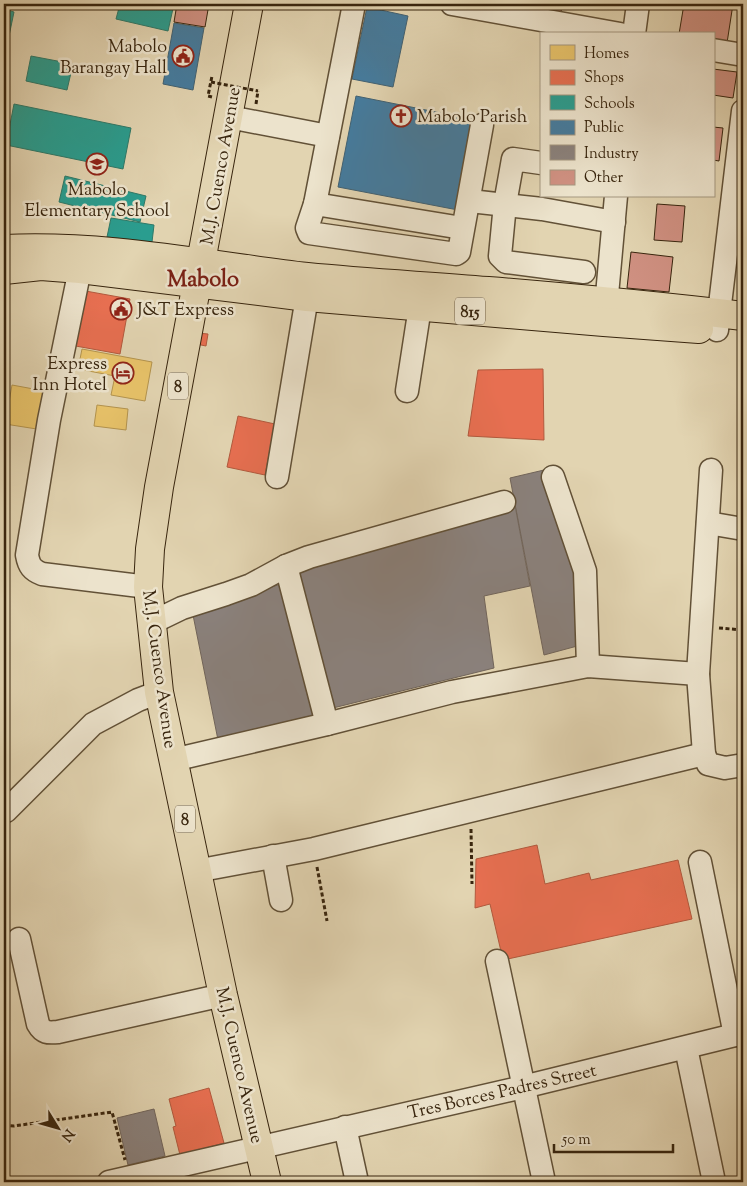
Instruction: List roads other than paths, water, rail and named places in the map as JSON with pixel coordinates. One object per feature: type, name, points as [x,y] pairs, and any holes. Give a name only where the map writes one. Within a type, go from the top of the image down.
[{"type":"main road","name":"M.J. Cuenco Avenue","points":[[250,4],[159,487],[150,549],[148,587],[160,692],[173,760],[223,994],[267,1182]]},
{"type":"main road","name":"815","points":[[4,249],[39,247],[133,254],[200,274],[306,297],[420,307],[605,311],[726,319],[743,332]]},
{"type":"main road","name":"815","points":[[4,270],[41,266],[309,277],[605,311]]},
{"type":"street","points":[[354,4],[315,204],[307,228],[309,233],[456,254],[459,252],[462,228],[470,201],[482,125]]},
{"type":"street","points":[[452,4],[506,8],[611,32]]},
{"type":"street","points":[[634,32],[638,4]]},
{"type":"street","points":[[714,50],[743,54]]},
{"type":"street","points":[[726,319],[743,111]]},
{"type":"street","points":[[229,117],[328,136]]},
{"type":"street","points":[[478,152],[540,163]]},
{"type":"street","points":[[514,158],[505,204],[500,256],[506,262],[584,272]]},
{"type":"street","points":[[605,311],[616,198]]},
{"type":"street","points":[[470,201],[505,204],[543,203],[614,222]]},
{"type":"street","points":[[315,204],[462,228]]},
{"type":"street","points":[[80,269],[49,420],[27,555],[28,564],[33,570],[42,574],[148,587]]},
{"type":"street","points":[[277,477],[306,297]]},
{"type":"street","points":[[407,391],[420,307]]},
{"type":"street","points":[[711,470],[698,674],[704,754],[708,764],[725,768],[743,765]]},
{"type":"street","points":[[553,477],[585,571],[588,666]]},
{"type":"street","points":[[151,623],[182,608],[250,584],[309,557],[504,502]]},
{"type":"street","points":[[708,523],[743,529]]},
{"type":"street","points":[[286,566],[327,724]]},
{"type":"street","points":[[173,760],[452,692],[588,666],[698,674]]},
{"type":"street","points":[[6,811],[93,724],[138,700],[160,692]]},
{"type":"street","points":[[196,871],[314,849],[704,754]]},
{"type":"street","points":[[273,856],[281,900]]},
{"type":"street","points":[[700,862],[733,969],[739,1034]]},
{"type":"street","points":[[20,939],[38,1024],[47,1033],[223,994]]},
{"type":"street","points":[[497,961],[544,1182]]},
{"type":"street","name":"Tres Borces Padres Street","points":[[119,1180],[523,1087],[739,1034]]},
{"type":"street","points":[[686,1048],[714,1182]]},
{"type":"street","points":[[344,1127],[357,1182]]},
{"type":"place","name":"Mabolo Barangay Hall","points":[[183,56]]},
{"type":"place","name":"Mabolo Parish","points":[[401,116]]},
{"type":"place","name":"Mabolo Elementary School","points":[[97,164]]},
{"type":"place","name":"J&T Express","points":[[121,309]]},
{"type":"place","name":"Express Inn Hotel","points":[[123,373]]},
{"type":"district","name":"Mabolo","points":[[203,278]]}]
